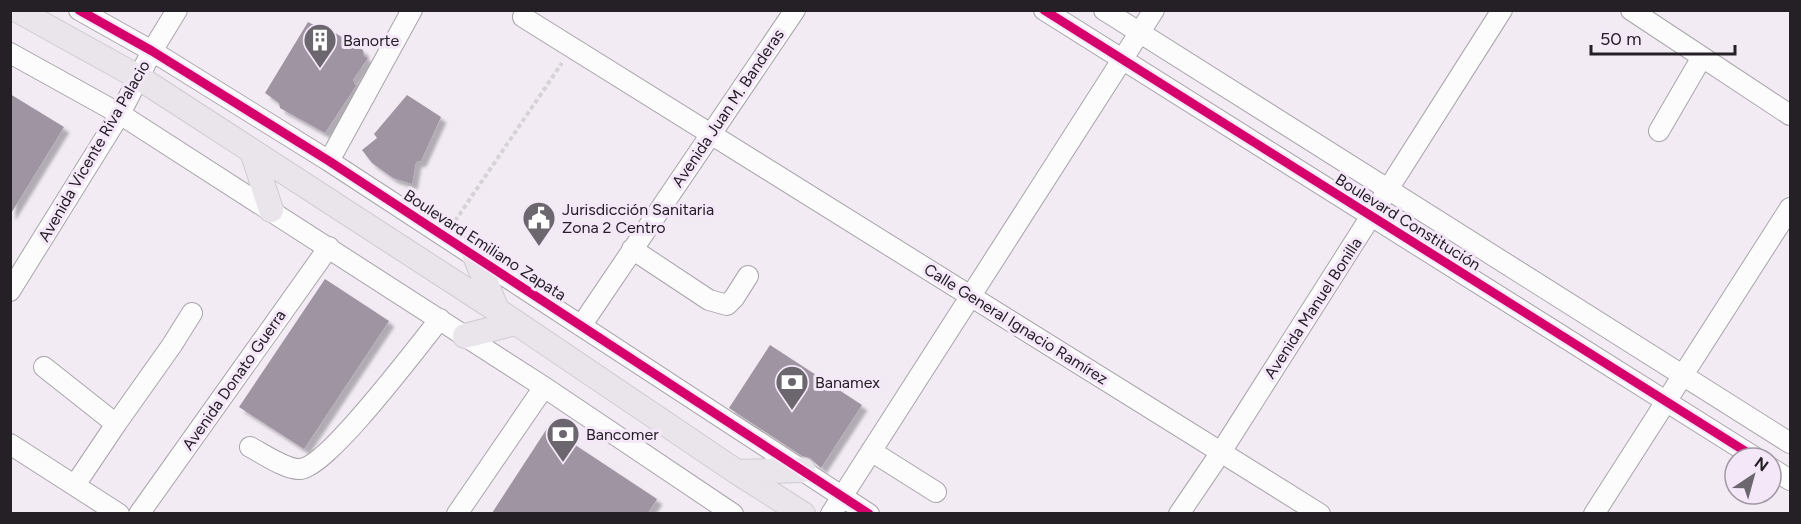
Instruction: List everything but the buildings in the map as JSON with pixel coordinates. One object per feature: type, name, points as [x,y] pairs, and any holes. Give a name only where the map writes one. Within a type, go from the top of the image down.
[{"type":"main road","points":[[16,10],[138,77],[506,316],[737,472],[803,513]]},
{"type":"main road","points":[[252,151],[271,210]]},
{"type":"main road","points":[[475,256],[506,316]]},
{"type":"main road","points":[[465,336],[506,316]]},
{"type":"main road","points":[[737,472],[803,470]]},
{"type":"street","name":"Boulevard Emiliano Zapata","points":[[80,10],[152,51],[329,161],[869,513]]},
{"type":"street","name":"Avenida Vicente Riva Palacio","points":[[10,291],[120,114],[152,51],[177,10]]},
{"type":"street","points":[[329,161],[412,10]]},
{"type":"street","name":"Avenida Juan M. Banderas","points":[[581,326],[795,10]]},
{"type":"street","name":"Boulevard Constitución","points":[[1044,10],[1737,446]]},
{"type":"street","name":"Boulevard Constitución","points":[[1104,10],[1791,443]]},
{"type":"street","points":[[831,513],[1154,10]]},
{"type":"street","name":"Avenida Manuel Bonilla","points":[[1179,513],[1221,452],[1502,10]]},
{"type":"street","points":[[1631,10],[1791,115]]},
{"type":"street","name":"Calle General Ignacio Ramírez","points":[[523,17],[1320,513]]},
{"type":"street","points":[[10,53],[120,114],[271,210],[733,513]]},
{"type":"street","points":[[1659,131],[1702,57]]},
{"type":"street","points":[[1593,513],[1791,208]]},
{"type":"street","name":"Avenida Donato Guerra","points":[[139,513],[329,247]]},
{"type":"street","points":[[632,249],[709,300],[720,304],[727,305],[748,276]]},
{"type":"street","points":[[75,485],[192,313]]},
{"type":"street","points":[[250,447],[289,468],[300,469],[310,466],[328,452],[379,395],[440,319]]},
{"type":"street","points":[[44,367],[116,424]]},
{"type":"street","points":[[458,513],[544,387]]},
{"type":"street","points":[[10,444],[119,513]]},
{"type":"street","points":[[871,451],[936,492]]},
{"type":"path","points":[[445,237],[572,49]]},
{"type":"cycle path","points":[[79,10],[152,51],[329,161],[869,514]]},
{"type":"cycle path","points":[[1044,10],[1737,446]]},
{"type":"place","name":"Banorte","points":[[320,69]]},
{"type":"place","name":"Jurisdicción Sanitaria Zona 2 Centro","points":[[539,247]]},
{"type":"place","name":"Banamex","points":[[792,411]]},
{"type":"place","name":"Bancomer","points":[[563,463]]}]
